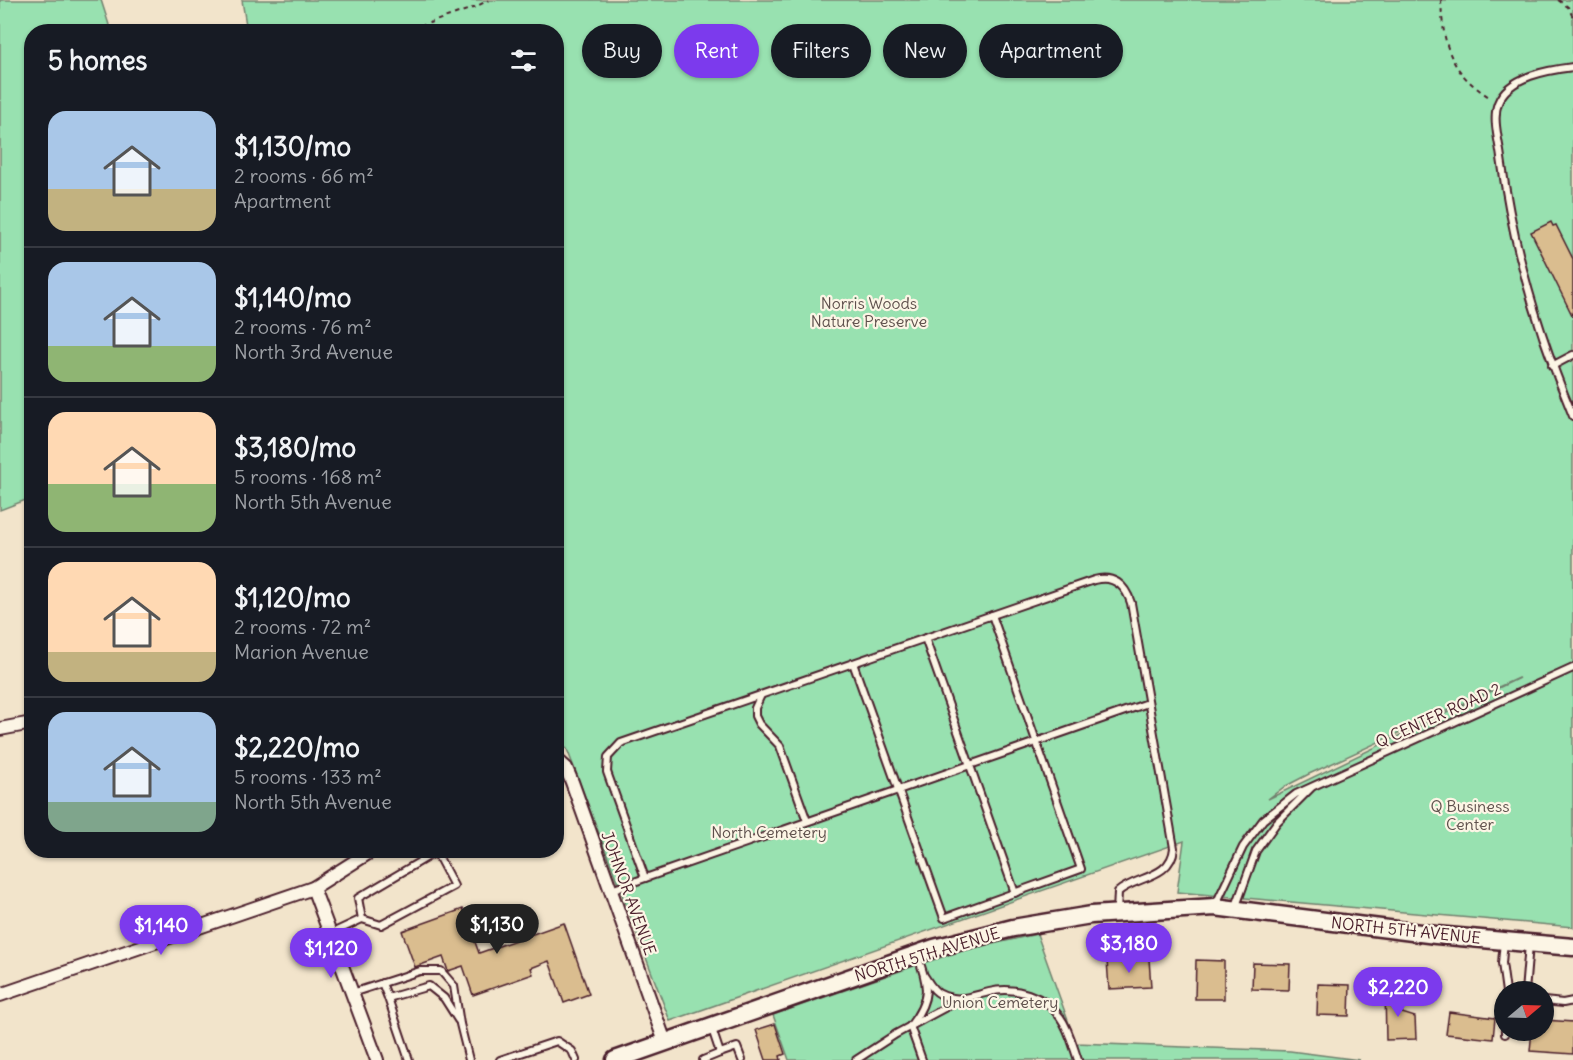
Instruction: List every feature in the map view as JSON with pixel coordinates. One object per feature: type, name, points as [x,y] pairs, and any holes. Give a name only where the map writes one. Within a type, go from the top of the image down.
[{"type":"main road","name":"NORTH 5TH AVENUE","points":[[620,1059],[917,954],[975,936],[1053,920],[1117,913],[1215,907],[1425,934],[1573,947]]},
{"type":"street","points":[[0,729],[24,724]]},
{"type":"street","name":"JOHNOR AVENUE","points":[[564,766],[572,782],[664,1042]]},
{"type":"street","points":[[0,995],[313,888],[360,858]]},
{"type":"street","points":[[313,888],[377,1060]]},
{"type":"lane","points":[[1573,67],[1538,74],[1508,89],[1498,103],[1496,118],[1506,194],[1522,273],[1552,366],[1573,417]]},
{"type":"lane","points":[[1552,366],[1573,355]]},
{"type":"lane","points":[[645,878],[607,772],[608,757],[616,747],[629,740],[761,694],[1101,578],[1115,580],[1126,589],[1131,603],[1174,849],[1170,861],[1160,872],[1120,889],[1116,896],[1117,913]]},
{"type":"lane","points":[[853,663],[944,918],[1081,869],[992,615]]},
{"type":"lane","points":[[925,638],[1015,893]]},
{"type":"lane","name":"Q CENTER ROAD 2","points":[[1215,907],[1243,848],[1263,820],[1296,794],[1573,668]]},
{"type":"lane","points":[[761,694],[755,708],[755,716],[759,724],[780,746],[807,821]]},
{"type":"lane","points":[[611,890],[1148,703]]},
{"type":"lane","points":[[1235,909],[1256,851],[1277,822],[1314,786]]},
{"type":"lane","points":[[362,919],[358,898],[424,858]]},
{"type":"lane","points":[[330,934],[362,919],[381,925],[454,886],[439,858]]},
{"type":"lane","points":[[1504,941],[1502,963],[1504,981]]},
{"type":"lane","points":[[1526,981],[1529,943]]},
{"type":"lane","points":[[910,1026],[923,1006],[927,986],[917,954]]},
{"type":"lane","points":[[352,993],[420,971],[441,971],[454,986],[469,1060]]},
{"type":"lane","points":[[925,977],[938,994],[961,999]]},
{"type":"lane","points":[[382,983],[409,1060]]},
{"type":"lane","points":[[388,998],[429,986],[444,998],[460,1024]]},
{"type":"lane","points":[[856,1060],[910,1026],[961,999],[1000,990],[1012,990],[1034,996],[1060,1016],[1078,1060]]},
{"type":"lane","points":[[1554,1002],[1573,1001]]},
{"type":"lane","points":[[711,1025],[720,1053]]},
{"type":"lane","points":[[910,1026],[922,1060]]},
{"type":"lane","points":[[500,1060],[557,1041],[572,1051],[576,1060]]},
{"type":"lane","points":[[703,1060],[738,1047],[742,1060]]},
{"type":"path","points":[[426,24],[489,0]]},
{"type":"path","points":[[1441,0],[1443,31],[1454,63],[1473,87],[1498,103]]},
{"type":"path","points":[[1558,0],[1568,7],[1573,17]]},
{"type":"path","points":[[1568,7],[1570,0]]},
{"type":"green space","points":[[0,0],[101,0],[109,24],[24,24],[24,501],[0,510]]},
{"type":"green space","name":"Norris Woods Nature Preserve","points":[[242,0],[1573,0],[1573,927],[1177,892],[1184,841],[670,1021],[567,749],[564,747],[564,24],[246,24]],"holes":[[[1519,678],[1268,799],[1284,787],[1309,774]]]},
{"type":"green space","name":"Union Cemetery","points":[[1037,934],[1076,1043],[1290,1051],[1360,1060],[789,1060],[773,1015],[962,951]]},
{"type":"building","points":[[1551,222],[1553,226],[1556,225],[1573,259],[1573,317],[1531,232]]},
{"type":"building","points":[[463,909],[479,953],[564,923],[589,994],[564,1003],[549,961],[531,968],[533,974],[473,995],[463,966],[448,971],[443,957],[415,967],[402,931]]},
{"type":"building","points":[[1149,959],[1151,987],[1109,989],[1107,960]]},
{"type":"building","points":[[1196,960],[1224,961],[1224,999],[1195,999]]},
{"type":"building","points":[[1253,963],[1290,964],[1289,990],[1252,989]]},
{"type":"building","points":[[1318,984],[1350,985],[1349,1016],[1317,1015]]},
{"type":"building","points":[[1385,990],[1402,990],[1402,1013],[1415,1017],[1416,1039],[1386,1040]]},
{"type":"building","points":[[1449,1012],[1494,1018],[1493,1039],[1446,1034]]},
{"type":"building","points":[[1554,1021],[1573,1022],[1573,1054],[1530,1051],[1531,1041],[1554,1041]]},
{"type":"building","points":[[775,1024],[785,1054],[780,1056],[781,1060],[766,1060],[756,1030]]},
{"type":"park label","name":"Q Business Center","points":[[1470,815]]},
{"type":"park label","name":"North Cemetery","points":[[769,832]]}]
